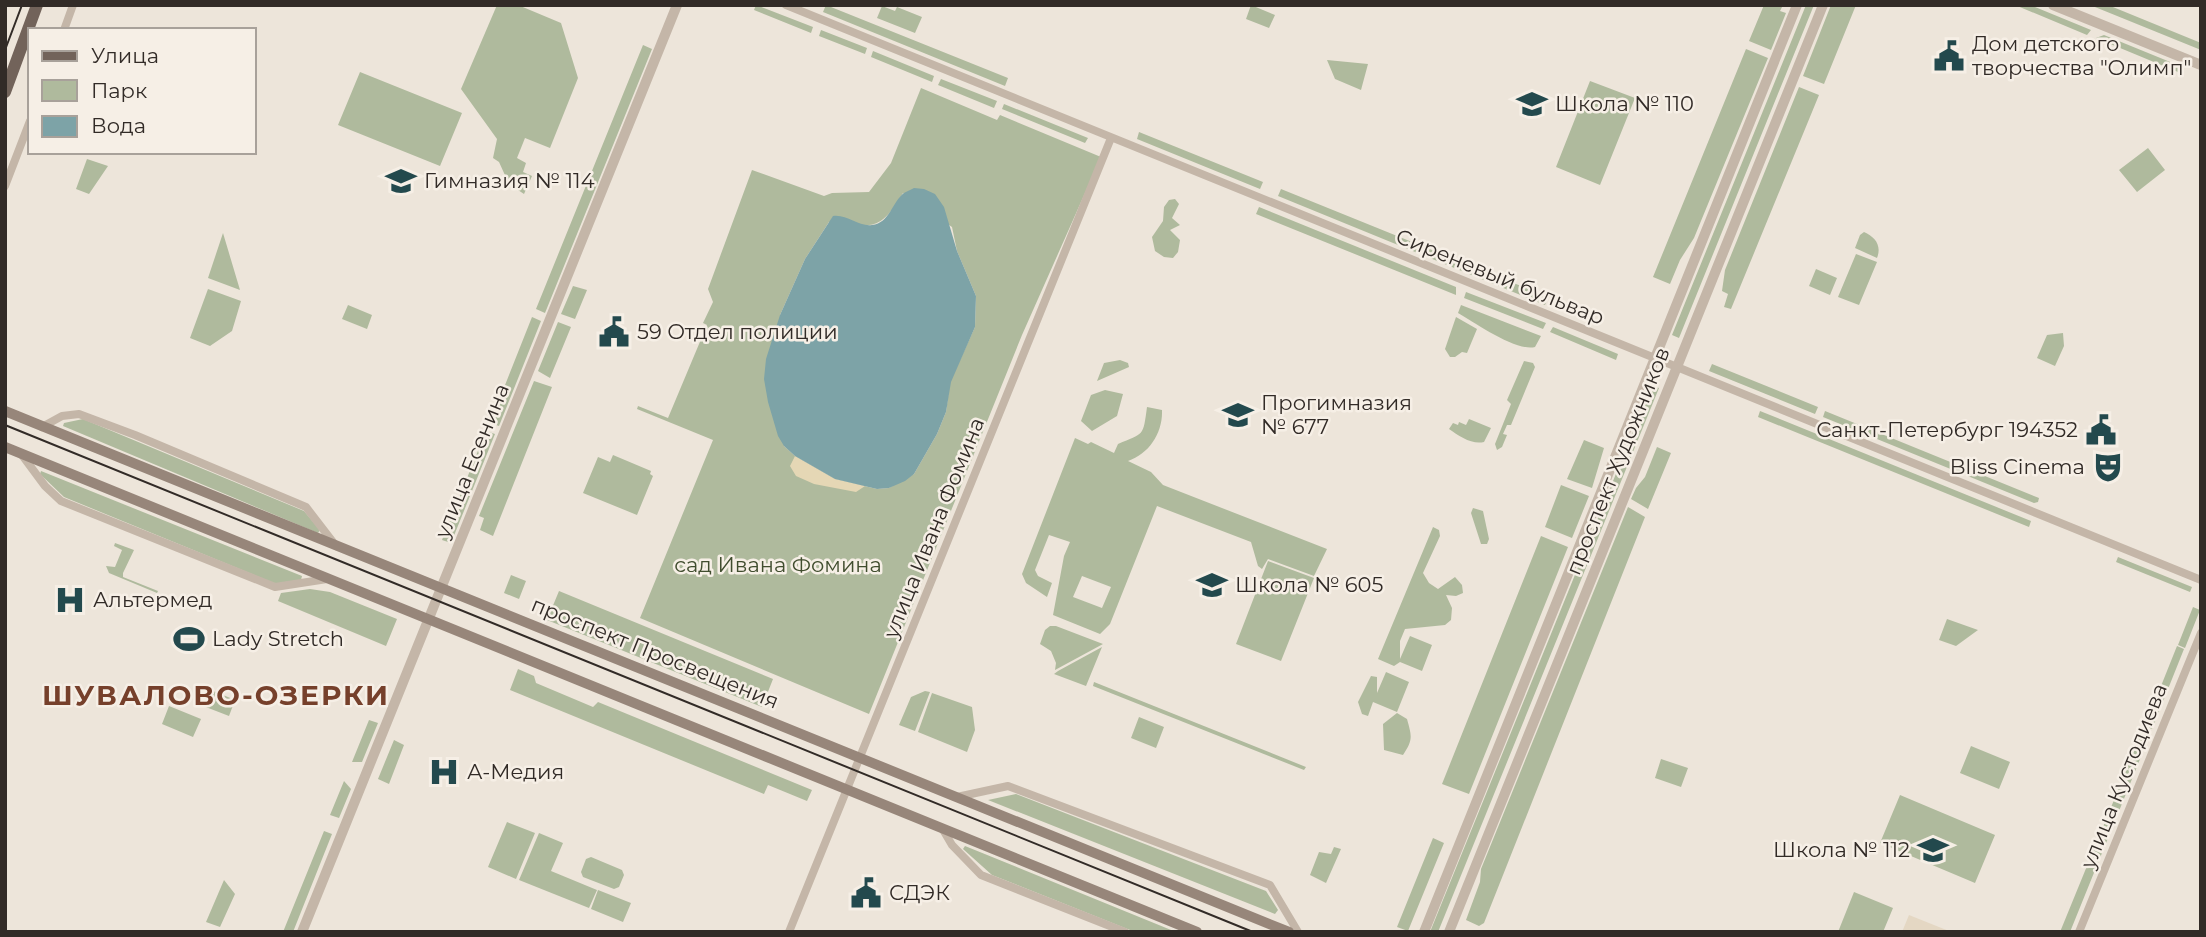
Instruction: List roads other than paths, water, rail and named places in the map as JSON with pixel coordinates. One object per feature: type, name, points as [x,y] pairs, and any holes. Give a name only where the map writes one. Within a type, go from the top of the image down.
[{"type":"main road","points":[[29,28],[37,5]]},
{"type":"main road","points":[[5,92],[28,29]]},
{"type":"main road","name":"проспект Просвещения","points":[[5,411],[1289,932]]},
{"type":"main road","points":[[5,447],[1197,932]]},
{"type":"street","points":[[65,28],[73,5]]},
{"type":"street","name":"улица Есенина","points":[[302,932],[677,5]]},
{"type":"street","name":"Сиреневый бульвар","points":[[786,5],[2201,580]]},
{"type":"street","name":"проспект Художников","points":[[1424,932],[1797,5]]},
{"type":"street","name":"проспект Художников","points":[[1449,932],[1823,5]]},
{"type":"street","points":[[2053,5],[2201,65]]},
{"type":"street","points":[[5,186],[28,126]]},
{"type":"street","name":"улица Ивана Фомина","points":[[789,932],[1111,138]]},
{"type":"street","points":[[42,427],[62,416],[79,414],[135,435],[306,507],[338,548]]},
{"type":"street","points":[[20,453],[45,486],[61,501],[275,587],[329,579]]},
{"type":"street","name":"улица Кустодиева","points":[[2080,932],[2201,633]]},
{"type":"street","points":[[957,797],[1008,786],[1270,885],[1298,932]]},
{"type":"street","points":[[942,828],[952,845],[982,875],[1125,932]]},
{"type":"water","points":[[914,188],[935,194],[944,207],[957,251],[976,296],[975,327],[951,382],[946,412],[937,434],[914,474],[889,488],[877,489],[835,479],[795,456],[784,446],[778,436],[768,402],[764,379],[766,359],[780,315],[805,259],[833,216],[867,225],[878,223],[887,216],[904,193]]},
{"type":"tram line","points":[[5,50],[22,5]]},
{"type":"tram line","points":[[5,425],[1253,932]]},
{"type":"place","name":"Дом детского творчества \"Олимп\"","points":[[1949,56]]},
{"type":"place","name":"Школа № 110","points":[[1532,104]]},
{"type":"place","name":"Гимназия № 114","points":[[401,181]]},
{"type":"place","name":"59 Отдел полиции","points":[[614,332]]},
{"type":"place","name":"Прогимназия № 677","points":[[1238,415]]},
{"type":"place","name":"Санкт-Петербург 194352","points":[[2101,430]]},
{"type":"place","name":"Bliss Cinema","points":[[2108,467]]},
{"type":"place","name":"Школа № 605","points":[[1212,585]]},
{"type":"place","name":"Альтермед","points":[[70,600]]},
{"type":"place","name":"Lady Stretch","points":[[189,639]]},
{"type":"place","name":"А-Медия","points":[[444,772]]},
{"type":"place","name":"Школа № 112","points":[[1933,850]]},
{"type":"place","name":"СДЭК","points":[[866,893]]},
{"type":"district","name":"ШУВАЛОВО-ОЗЕРКИ","points":[[216,695]]},
{"type":"park label","name":"сад Ивана Фомина","points":[[778,565]]}]
